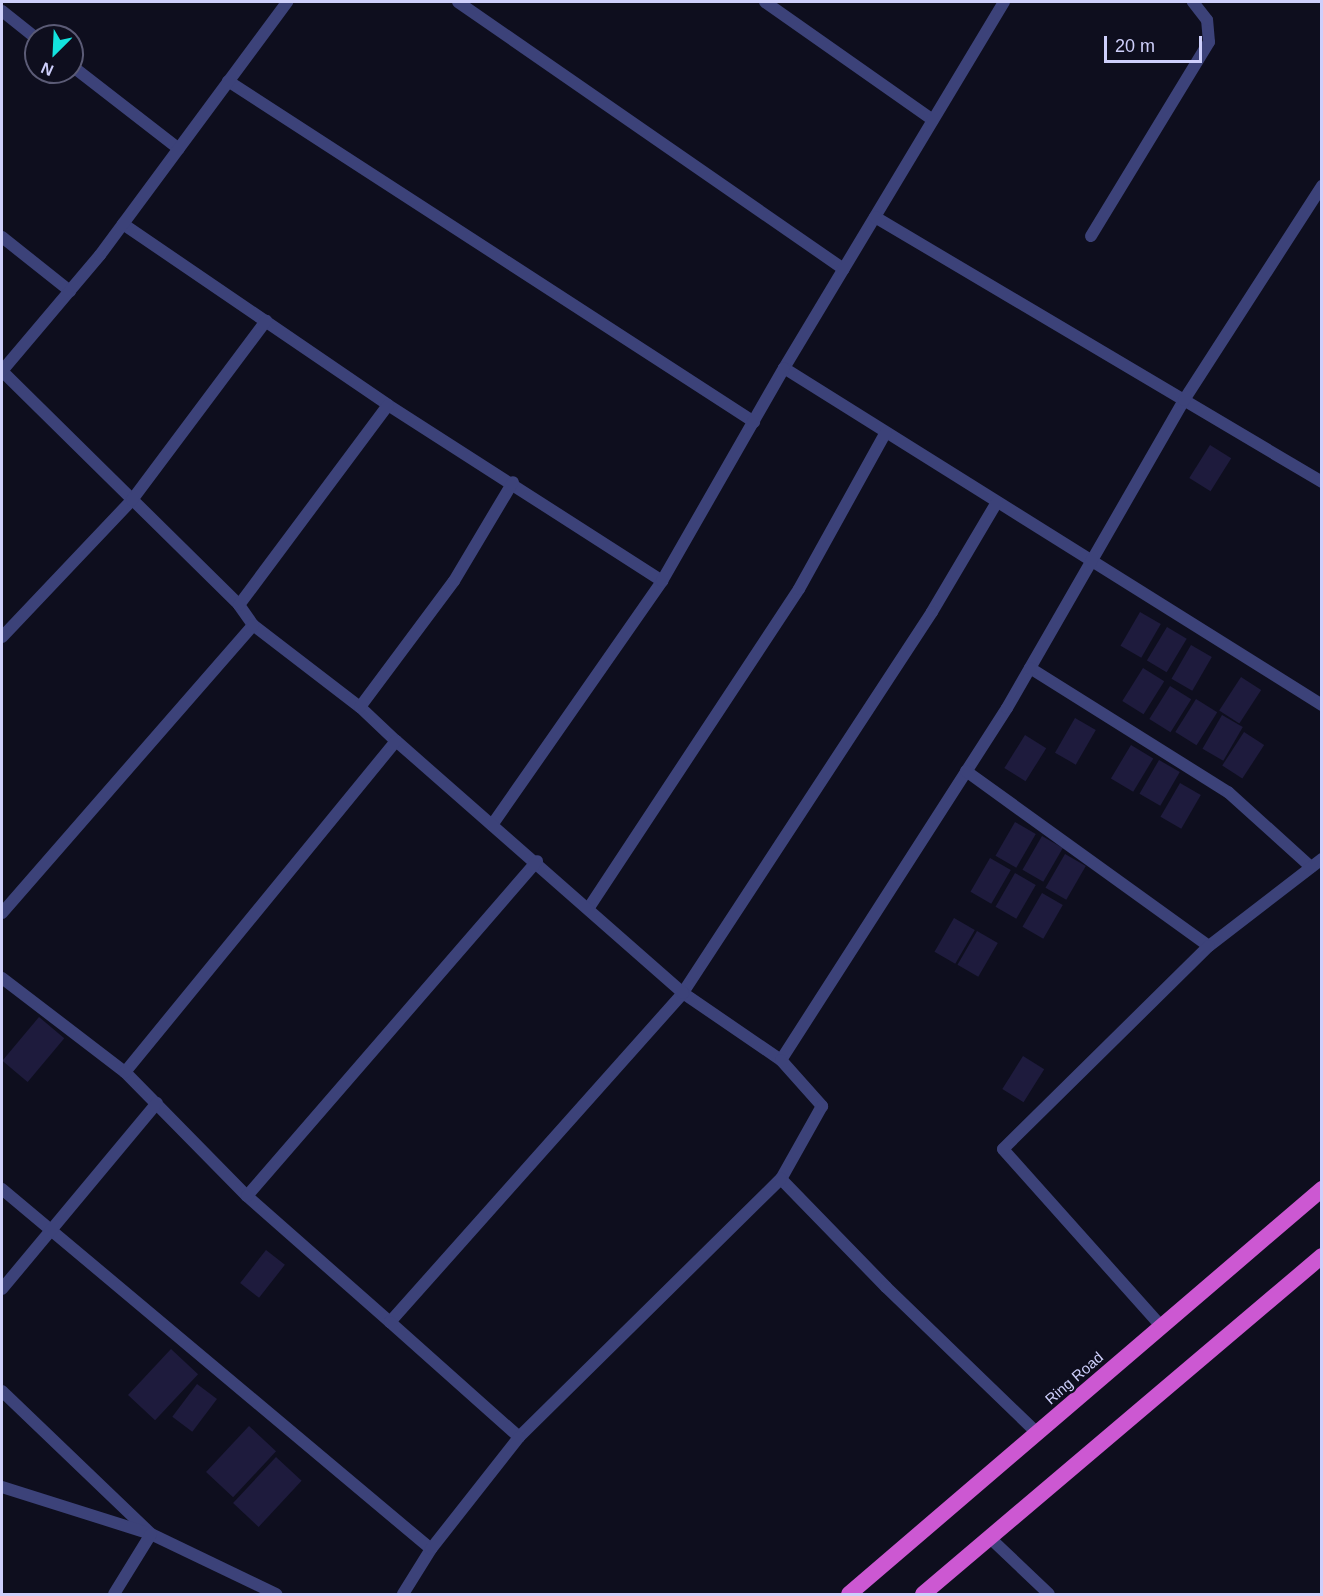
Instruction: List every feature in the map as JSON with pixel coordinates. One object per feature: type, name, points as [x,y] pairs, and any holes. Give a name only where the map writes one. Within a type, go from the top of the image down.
[{"type":"highway","name":"Ring Road","points":[[849,1594],[1322,1189]]},
{"type":"highway","points":[[923,1594],[1322,1256]]},
{"type":"street","points":[[287,2],[123,224],[2,371],[238,605],[253,625],[360,707],[492,825],[537,861],[683,993],[782,1060],[822,1106],[781,1179],[519,1437],[431,1549],[403,1594]]},
{"type":"street","points":[[458,2],[844,270]]},
{"type":"street","points":[[765,2],[933,120]]},
{"type":"street","points":[[492,825],[662,581],[784,368],[1004,2]]},
{"type":"street","points":[[1091,236],[1209,42],[1207,20],[1193,2]]},
{"type":"street","points":[[2,11],[24,28]]},
{"type":"street","points":[[84,75],[178,149]]},
{"type":"street","points":[[228,81],[754,422]]},
{"type":"street","points":[[782,1060],[1030,668],[1184,400],[1322,186]]},
{"type":"street","points":[[875,217],[1322,482]]},
{"type":"street","points":[[123,224],[388,405],[513,482],[662,581]]},
{"type":"street","points":[[2,237],[70,291]]},
{"type":"street","points":[[2,638],[132,500],[266,321]]},
{"type":"street","points":[[784,368],[1322,705]]},
{"type":"street","points":[[238,605],[388,405]]},
{"type":"street","points":[[588,909],[799,589],[886,432]]},
{"type":"street","points":[[360,707],[454,581],[513,482]]},
{"type":"street","points":[[390,1322],[683,993],[932,612],[997,502]]},
{"type":"street","points":[[2,913],[253,625]]},
{"type":"street","points":[[1030,668],[1228,792],[1311,867]]},
{"type":"street","points":[[125,1072],[396,741]]},
{"type":"street","points":[[966,771],[1209,946]]},
{"type":"street","points":[[1161,1326],[1003,1149],[1209,946],[1322,859]]},
{"type":"street","points":[[247,1196],[537,861]]},
{"type":"street","points":[[2,978],[125,1072],[247,1196],[519,1437]]},
{"type":"street","points":[[2,1289],[51,1227],[157,1103]]},
{"type":"street","points":[[781,1179],[886,1287],[1037,1433]]},
{"type":"street","points":[[2,1189],[51,1227],[431,1549]]},
{"type":"street","points":[[2,1391],[151,1534]]},
{"type":"street","points":[[2,1487],[151,1534],[276,1594]]},
{"type":"street","points":[[114,1594],[151,1534]]},
{"type":"street","points":[[990,1538],[1049,1594]]},
{"type":"building","points":[[1210,445],[1231,458],[1211,491],[1189,478]]},
{"type":"building","points":[[1140,612],[1161,624],[1141,658],[1120,646]]},
{"type":"building","points":[[1167,627],[1187,639],[1167,672],[1147,660]]},
{"type":"building","points":[[1191,645],[1212,657],[1192,691],[1172,679]]},
{"type":"building","points":[[1143,668],[1164,681],[1144,714],[1122,701]]},
{"type":"building","points":[[1241,677],[1261,690],[1239,724],[1219,711]]},
{"type":"building","points":[[1170,686],[1191,699],[1171,732],[1149,719]]},
{"type":"building","points":[[1196,699],[1217,712],[1197,745],[1175,732]]},
{"type":"building","points":[[1222,715],[1243,727],[1223,761],[1202,749]]},
{"type":"building","points":[[1075,718],[1096,730],[1076,765],[1055,753]]},
{"type":"building","points":[[1244,732],[1264,745],[1242,779],[1222,766]]},
{"type":"building","points":[[1025,735],[1046,748],[1026,781],[1004,768]]},
{"type":"building","points":[[1131,745],[1153,758],[1133,792],[1111,778]]},
{"type":"building","points":[[1159,760],[1180,772],[1160,806],[1140,794]]},
{"type":"building","points":[[1180,783],[1201,795],[1181,829],[1160,817]]},
{"type":"building","points":[[1015,822],[1036,834],[1016,868],[996,856]]},
{"type":"building","points":[[1042,836],[1063,848],[1043,882],[1022,870]]},
{"type":"building","points":[[1065,854],[1086,866],[1066,900],[1046,888]]},
{"type":"building","points":[[990,858],[1011,870],[991,904],[970,892]]},
{"type":"building","points":[[1015,873],[1036,885],[1016,919],[996,907]]},
{"type":"building","points":[[1042,893],[1063,905],[1043,939],[1022,927]]},
{"type":"building","points":[[954,918],[975,930],[955,964],[934,952]]},
{"type":"building","points":[[977,931],[998,943],[978,977],[958,965]]},
{"type":"building","points":[[39,1017],[64,1038],[28,1082],[2,1061]]},
{"type":"building","points":[[1023,1056],[1044,1069],[1024,1102],[1002,1089]]},
{"type":"building","points":[[266,1250],[285,1265],[259,1298],[240,1283]]},
{"type":"building","points":[[171,1349],[198,1374],[155,1420],[128,1395]]},
{"type":"building","points":[[197,1384],[217,1399],[192,1432],[172,1417]]},
{"type":"building","points":[[249,1426],[276,1451],[233,1497],[206,1472]]},
{"type":"building","points":[[276,1457],[302,1481],[259,1527],[233,1503]]}]
